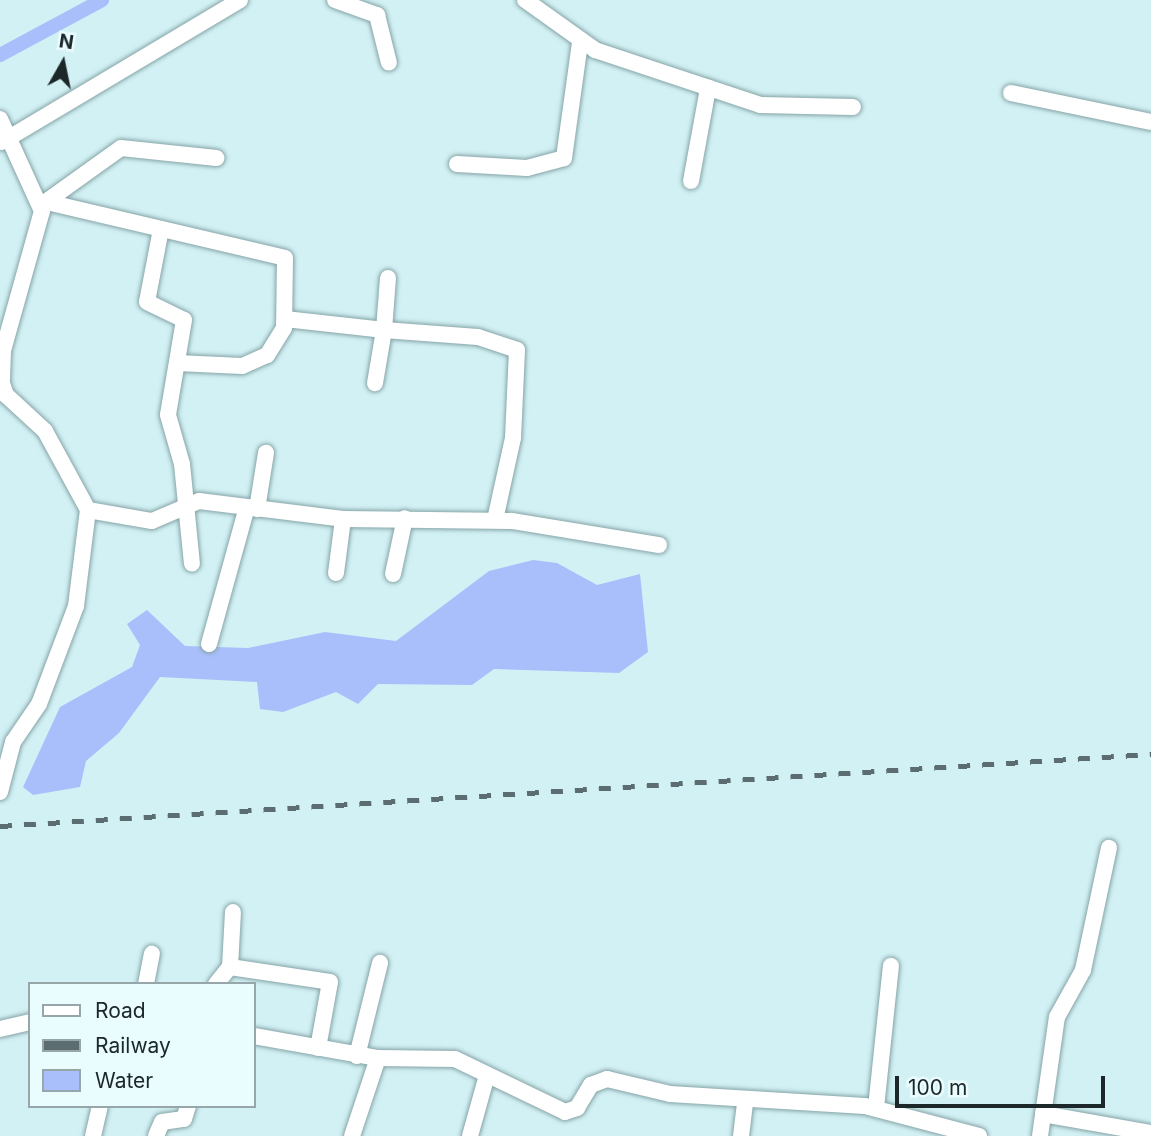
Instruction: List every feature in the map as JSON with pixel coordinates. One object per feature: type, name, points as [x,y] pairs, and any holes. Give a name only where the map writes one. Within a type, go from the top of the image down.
[{"type":"street","points":[[4,140],[240,0]]},
{"type":"street","points":[[335,0],[377,15],[389,63]]},
{"type":"street","points":[[524,0],[580,43],[708,88],[775,108],[853,107]]},
{"type":"street","points":[[457,163],[527,168],[564,158],[580,43]]},
{"type":"street","points":[[691,181],[708,88]]},
{"type":"street","points":[[1011,93],[1151,122]]},
{"type":"street","points":[[0,119],[4,140],[20,171],[46,201],[285,258],[285,318],[279,339],[256,363],[177,362]]},
{"type":"street","points":[[0,792],[13,742],[39,704],[75,606],[88,510],[45,430],[2,383],[2,351],[46,201],[121,148],[216,158]]},
{"type":"street","points":[[161,229],[147,302],[184,320],[168,415],[188,502],[192,564]]},
{"type":"street","points":[[375,383],[384,330],[387,278]]},
{"type":"street","points":[[285,318],[384,330],[478,337],[517,350],[513,438],[495,520]]},
{"type":"street","points":[[209,644],[252,508],[266,453]]},
{"type":"street","points":[[88,510],[152,521],[188,502],[343,519],[495,520],[659,545]]},
{"type":"street","points":[[336,573],[343,519]]},
{"type":"street","points":[[393,574],[405,519]]},
{"type":"street","points":[[1040,1136],[1057,1017],[1083,970],[1109,848]]},
{"type":"street","points":[[218,982],[230,967],[233,912]]},
{"type":"street","points":[[146,982],[152,954]]},
{"type":"street","points":[[357,1056],[380,963]]},
{"type":"street","points":[[876,1108],[891,966]]},
{"type":"street","points":[[230,967],[330,982],[318,1048]]},
{"type":"street","points":[[0,1029],[28,1022]]},
{"type":"street","points":[[256,1036],[357,1056],[455,1059],[565,1112],[578,1108],[591,1085],[607,1079],[656,1093],[876,1108],[979,1136]]},
{"type":"street","points":[[352,1136],[378,1058]]},
{"type":"street","points":[[470,1136],[487,1075]]},
{"type":"street","points":[[741,1136],[745,1101]]},
{"type":"street","points":[[93,1136],[100,1108]]},
{"type":"street","points":[[156,1136],[162,1122],[184,1119],[187,1108]]},
{"type":"street","points":[[1043,1114],[1151,1133]]},
{"type":"water","points":[[533,560],[557,563],[597,585],[640,574],[648,652],[619,673],[494,669],[472,685],[378,684],[358,704],[336,692],[283,712],[260,709],[257,682],[160,677],[119,733],[86,761],[80,787],[33,795],[23,787],[60,707],[132,667],[140,645],[127,624],[147,610],[185,646],[248,648],[325,632],[396,641],[489,571]]},
{"type":"waterway","points":[[0,55],[102,0]]},
{"type":"railway","points":[[0,826],[1151,754]]}]
